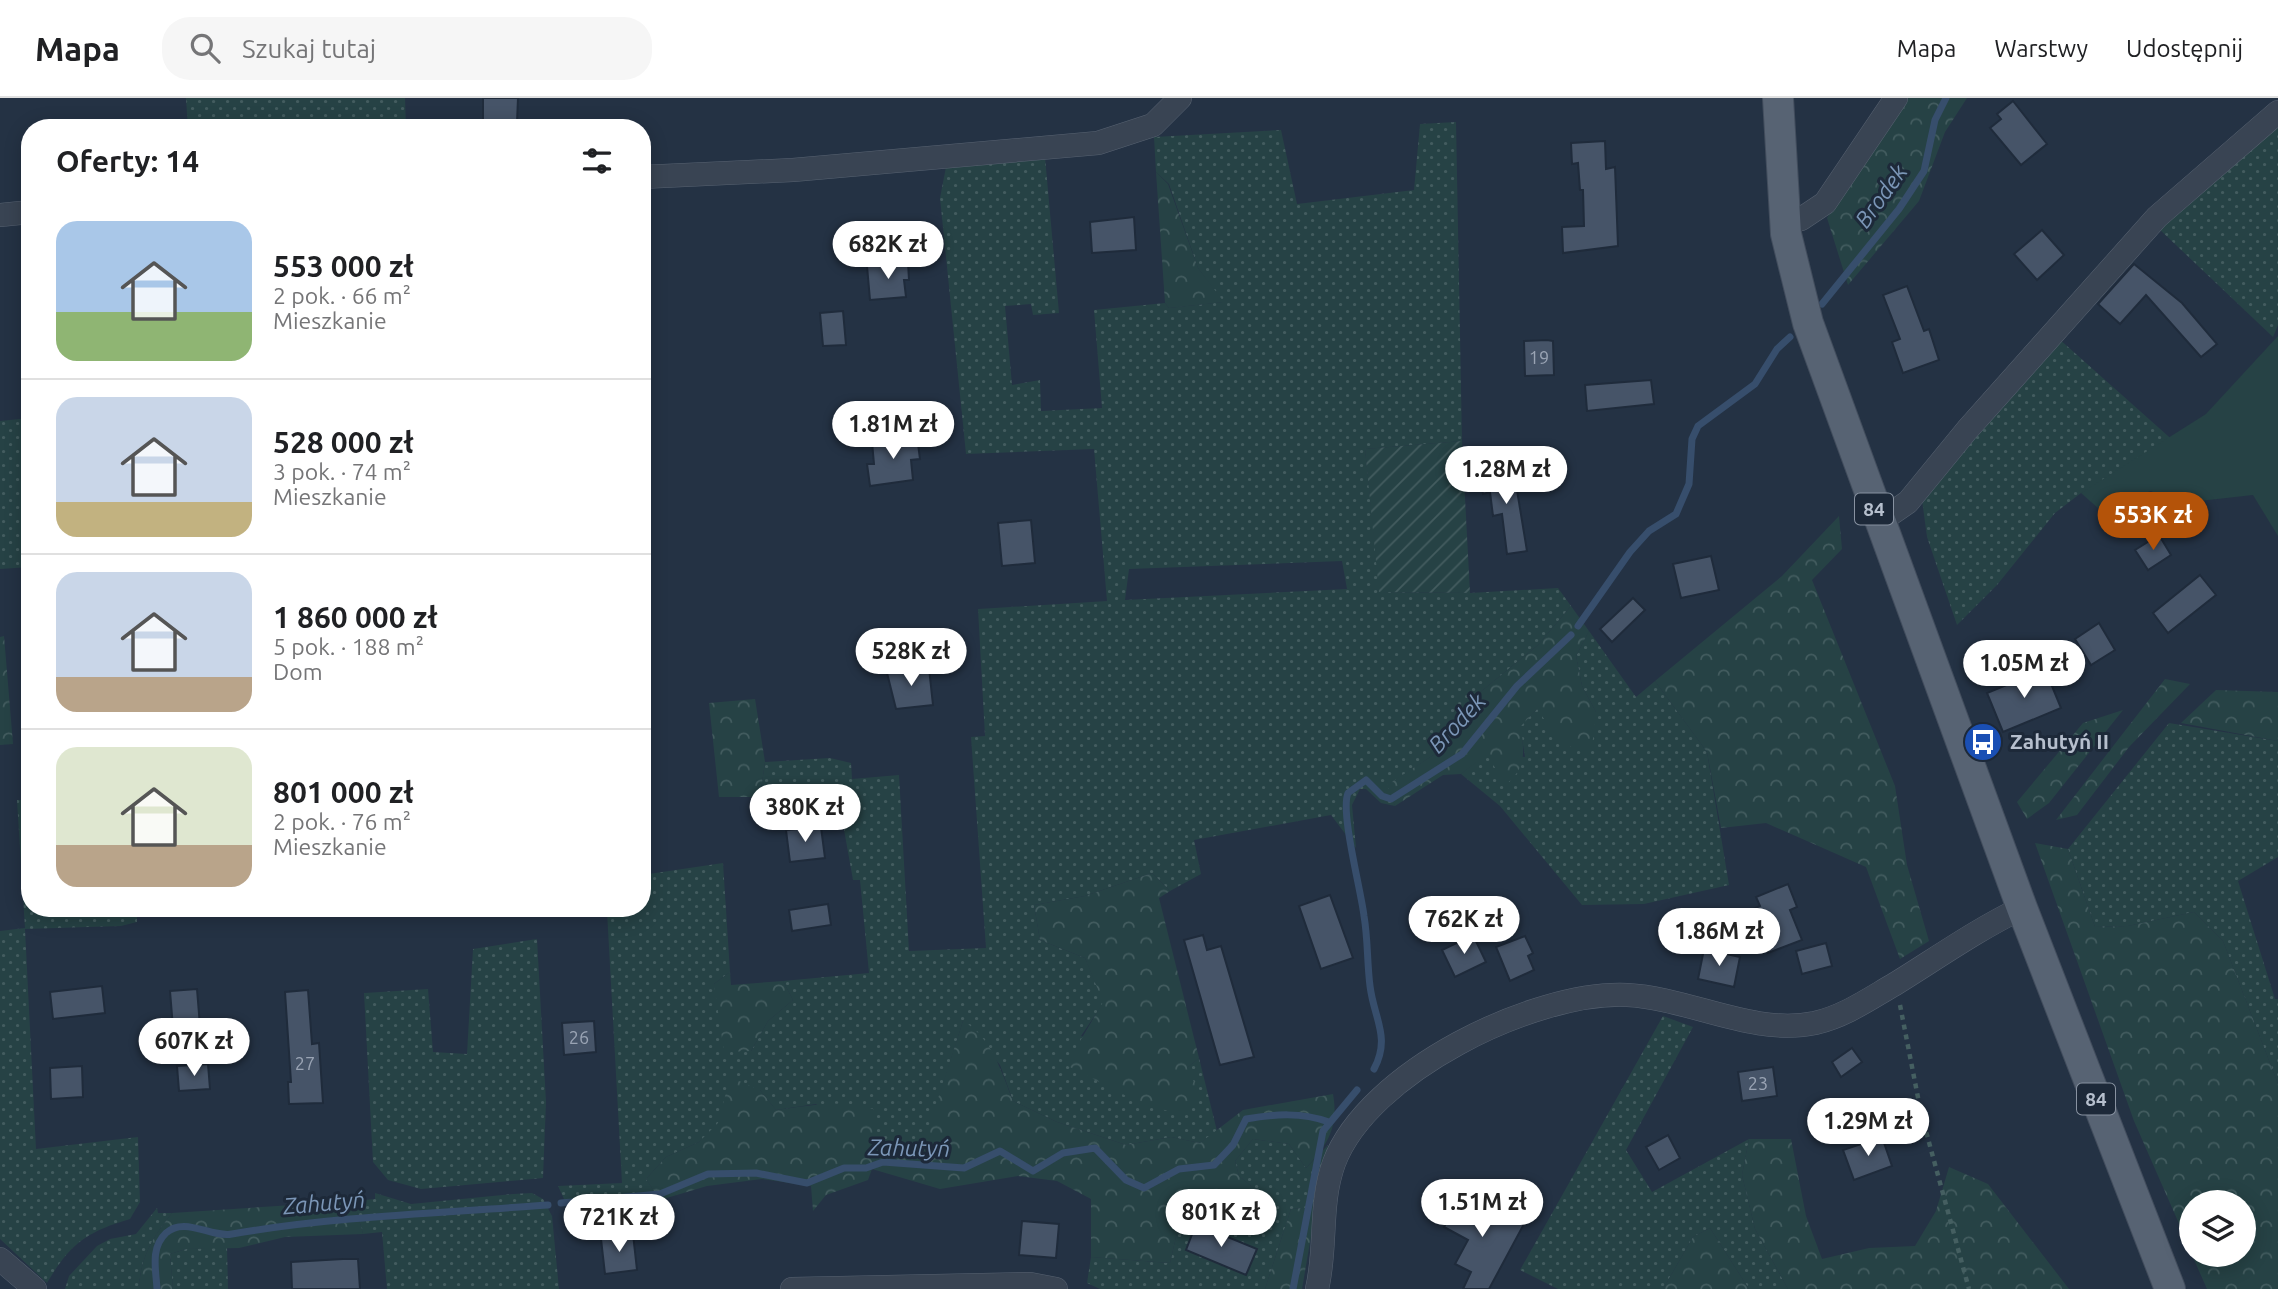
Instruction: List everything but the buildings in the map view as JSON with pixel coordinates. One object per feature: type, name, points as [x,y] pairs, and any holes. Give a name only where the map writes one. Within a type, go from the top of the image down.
[{"type":"main road","name":"84","points":[[1778,98],[1784,223],[1801,302],[2022,908],[2170,1289]]},
{"type":"street","points":[[651,177],[793,170],[1098,143],[1153,125],[1180,98]]},
{"type":"street","points":[[1784,223],[1801,219],[1825,203],[1896,98]]},
{"type":"street","points":[[1879,522],[1908,502],[1967,430],[2157,217],[2278,112]]},
{"type":"street","points":[[0,215],[21,213]]},
{"type":"street","points":[[1317,1289],[1325,1202],[1334,1163],[1357,1121],[1378,1098],[1422,1064],[1489,1030],[1543,1008],[1583,998],[1628,995],[1785,1025],[1815,1023],[1851,1011],[1980,930],[2022,908]]},
{"type":"street","points":[[0,1259],[35,1289]]},
{"type":"street","points":[[792,1289],[1030,1284],[1056,1289]]},
{"type":"path","points":[[1896,983],[1921,1113],[1969,1289]]},
{"type":"green space","points":[[186,98],[405,98],[406,119],[187,119]]},
{"type":"green space","points":[[1904,98],[1967,98],[1945,132],[1919,201],[1848,285],[1827,218]]},
{"type":"green space","points":[[1456,122],[1462,441],[1365,449],[1380,592],[1470,593],[1558,588],[1571,606],[1538,645],[1478,694],[1435,754],[1388,785],[1395,806],[1381,803],[1366,789],[1360,789],[1352,805],[1356,848],[1331,815],[1194,840],[1201,874],[1170,891],[1152,873],[1085,896],[1034,905],[1040,940],[1085,958],[1104,1002],[1081,1036],[1187,1068],[1199,1058],[1217,1131],[1200,1143],[1171,1137],[1126,1145],[1057,1122],[1013,1101],[1000,1065],[963,1021],[923,1148],[879,1151],[816,1104],[776,1110],[760,1090],[699,1142],[666,1157],[646,1179],[660,1200],[570,1212],[558,1186],[622,1183],[607,917],[651,917],[651,874],[723,863],[730,972],[714,984],[751,1051],[768,1021],[793,1000],[783,981],[869,973],[860,880],[853,880],[838,796],[760,797],[765,762],[830,758],[851,763],[852,779],[899,775],[909,951],[986,948],[971,737],[985,736],[978,609],[1107,601],[1094,449],[966,454],[940,198],[946,167],[1045,157],[1059,313],[1033,315],[1031,304],[1005,306],[1012,385],[1040,380],[1041,411],[1102,408],[1094,310],[1165,303],[1169,308],[1223,302],[1198,268],[1169,184],[1156,172],[1154,137],[1281,130],[1297,204],[1414,190],[1420,124]],"holes":[[[1342,561],[1347,589],[1125,600],[1129,569]]]},
{"type":"green space","points":[[2278,123],[2278,325],[2273,337],[2158,228]]},
{"type":"green space","points":[[1156,172],[1168,184],[1198,268],[1224,302],[1169,308],[1165,303]]},
{"type":"green space","points":[[2278,336],[2278,536],[2253,495],[2173,504],[2151,491],[2099,509],[2081,493],[2206,414]]},
{"type":"green space","points":[[2058,338],[2177,444],[2149,463],[2081,493],[2055,513],[1997,585],[1957,625],[1927,537],[1922,500]]},
{"type":"green space","points":[[21,419],[21,568],[0,569],[0,421]]},
{"type":"green space","points":[[1462,441],[1470,593],[1379,592],[1365,449]]},
{"type":"green space","points":[[1839,516],[1842,549],[1812,580],[1895,786],[1907,865],[1929,941],[1900,959],[1866,867],[1766,823],[1721,828],[1707,752],[1655,681],[1782,576]]},
{"type":"green space","points":[[1571,606],[1589,631],[1576,656],[1582,686],[1596,712],[1592,747],[1572,747],[1565,744],[1553,733],[1537,709],[1521,726],[1521,766],[1505,785],[1487,754],[1461,774],[1443,775],[1395,806],[1387,785],[1435,754],[1478,694],[1538,645]]},
{"type":"green space","points":[[1589,631],[1636,697],[1655,681],[1707,752],[1729,885],[1644,904],[1582,905],[1500,806],[1461,774],[1487,753],[1525,757],[1520,726],[1537,709],[1596,712],[1582,686],[1576,656]]},
{"type":"green space","points":[[4,636],[13,744],[0,745],[0,637]]},
{"type":"green space","points":[[2165,679],[2190,684],[2129,747],[2077,815],[2056,820]]},
{"type":"green space","points":[[2216,690],[2278,692],[2278,741],[2181,723]]},
{"type":"green space","points":[[755,699],[765,762],[760,797],[719,797],[709,703]]},
{"type":"green space","points":[[2123,710],[2049,803],[2027,819],[2017,802],[2083,723]]},
{"type":"green space","points":[[2169,723],[2278,741],[2278,857],[2238,881],[2275,999],[2278,999],[2278,1084],[2223,941],[2194,912],[2128,926],[2095,927],[2068,849]]},
{"type":"green space","points":[[17,800],[21,800],[21,864]]},
{"type":"green space","points":[[2035,843],[2068,849],[2095,927],[2128,926],[2194,912],[2223,941],[2278,1084],[2278,1289],[2207,1289],[2197,1267],[2256,1267],[2256,1190],[2179,1190],[2179,1224],[2134,1121]]},
{"type":"green space","points":[[1152,873],[1170,891],[1159,898],[1199,1058],[1187,1068],[1202,1098],[1180,1114],[1144,1105],[1066,1065],[1103,1002],[1085,958],[1040,940],[1034,905],[1085,896]]},
{"type":"green space","points":[[24,917],[137,917],[137,922],[121,926],[25,929],[36,1149],[138,1137],[140,1202],[130,1219],[102,1229],[81,1241],[63,1258],[47,1283],[0,1239],[0,931],[25,928]]},
{"type":"green space","points":[[537,939],[546,1102],[543,1178],[421,1189],[388,1180],[373,1162],[364,993],[428,989],[433,1052],[467,1054],[473,949]]},
{"type":"green space","points":[[730,972],[731,985],[783,981],[793,1000],[768,1021],[751,1051],[724,1052],[714,984]]},
{"type":"green space","points":[[1663,1016],[1693,1027],[1626,1150],[1652,1192],[1749,1139],[1742,1175],[1755,1229],[1788,1289],[1749,1289],[1710,1228],[1693,1237],[1663,1289],[1558,1289],[1520,1270]]},
{"type":"green space","points":[[963,1021],[981,1036],[988,1046],[1000,1067],[1013,1101],[1057,1122],[1126,1145],[1171,1137],[1200,1143],[1243,1110],[1333,1094],[1333,1126],[1320,1152],[1306,1168],[1289,1144],[1253,1139],[1235,1161],[1239,1176],[1262,1195],[1257,1218],[1193,1209],[1178,1228],[1170,1263],[1091,1257],[1091,1199],[1057,1181],[1018,1176],[940,1189],[872,1169],[868,1180],[826,1195],[813,1211],[811,1186],[762,1179],[707,1186],[660,1200],[646,1179],[666,1157],[699,1142],[718,1123],[730,1077],[760,1090],[776,1110],[837,1104],[873,1109],[879,1151],[922,1148]]},
{"type":"green space","points":[[1253,1139],[1289,1144],[1306,1168],[1328,1145],[1316,1207],[1291,1209],[1265,1289],[1100,1289],[1087,1283],[1091,1257],[1170,1263],[1178,1228],[1193,1209],[1257,1218],[1262,1195],[1239,1176],[1235,1161]]},
{"type":"green space","points":[[1749,1139],[1791,1139],[1806,1216],[1822,1259],[1869,1248],[1915,1246],[1936,1211],[1949,1167],[1988,1184],[2069,1289],[1788,1289],[1755,1229],[1742,1175]]},
{"type":"green space","points":[[375,1193],[411,1204],[532,1193],[543,1199],[552,1216],[559,1289],[387,1289],[382,1232],[363,1234],[354,1201],[375,1199]]},
{"type":"green space","points":[[354,1201],[363,1234],[285,1237],[239,1248],[186,1249],[170,1254],[173,1289],[139,1289],[145,1257],[159,1230],[172,1213]]},
{"type":"green space","points":[[1316,1207],[1302,1289],[1265,1289],[1291,1209]]},
{"type":"green space","points":[[157,1208],[158,1213],[172,1213],[159,1230],[145,1257],[139,1289],[65,1289],[69,1276],[97,1246],[110,1239],[136,1234]]},
{"type":"green space","points":[[1710,1228],[1749,1289],[1663,1289],[1693,1237]]},
{"type":"green space","points":[[227,1247],[228,1289],[173,1289],[170,1254],[186,1249]]},
{"type":"waterway","name":"Brodek","points":[[1822,304],[1899,209],[1924,171],[1935,120],[1946,98]]},
{"type":"waterway","name":"Brodek","points":[[1578,626],[1630,552],[1649,531],[1676,514],[1689,484],[1692,439],[1698,426],[1755,384],[1777,349],[1790,337]]},
{"type":"waterway","name":"Brodek","points":[[1374,1069],[1379,1058],[1381,1037],[1370,986],[1365,925],[1349,833],[1346,803],[1348,793],[1366,780],[1382,796],[1391,799],[1462,754],[1517,686],[1571,635]]},
{"type":"waterway","name":"Brodek","points":[[1293,1289],[1323,1131],[1357,1090]]},
{"type":"waterway","name":"Zahutyń","points":[[561,1203],[660,1194],[708,1174],[756,1173],[807,1183],[844,1168],[866,1168],[883,1162],[964,1168],[1000,1151],[1033,1171],[1063,1153],[1095,1148],[1126,1180],[1144,1188],[1179,1169],[1214,1165],[1233,1145],[1246,1119],[1288,1115],[1329,1122]]},
{"type":"waterway","name":"Zahutyń","points":[[157,1289],[156,1252],[161,1239],[173,1228],[190,1227],[232,1234],[350,1219],[548,1205]]},
{"type":"place","name":"Zahutyń II","points":[[1983,742]]}]
